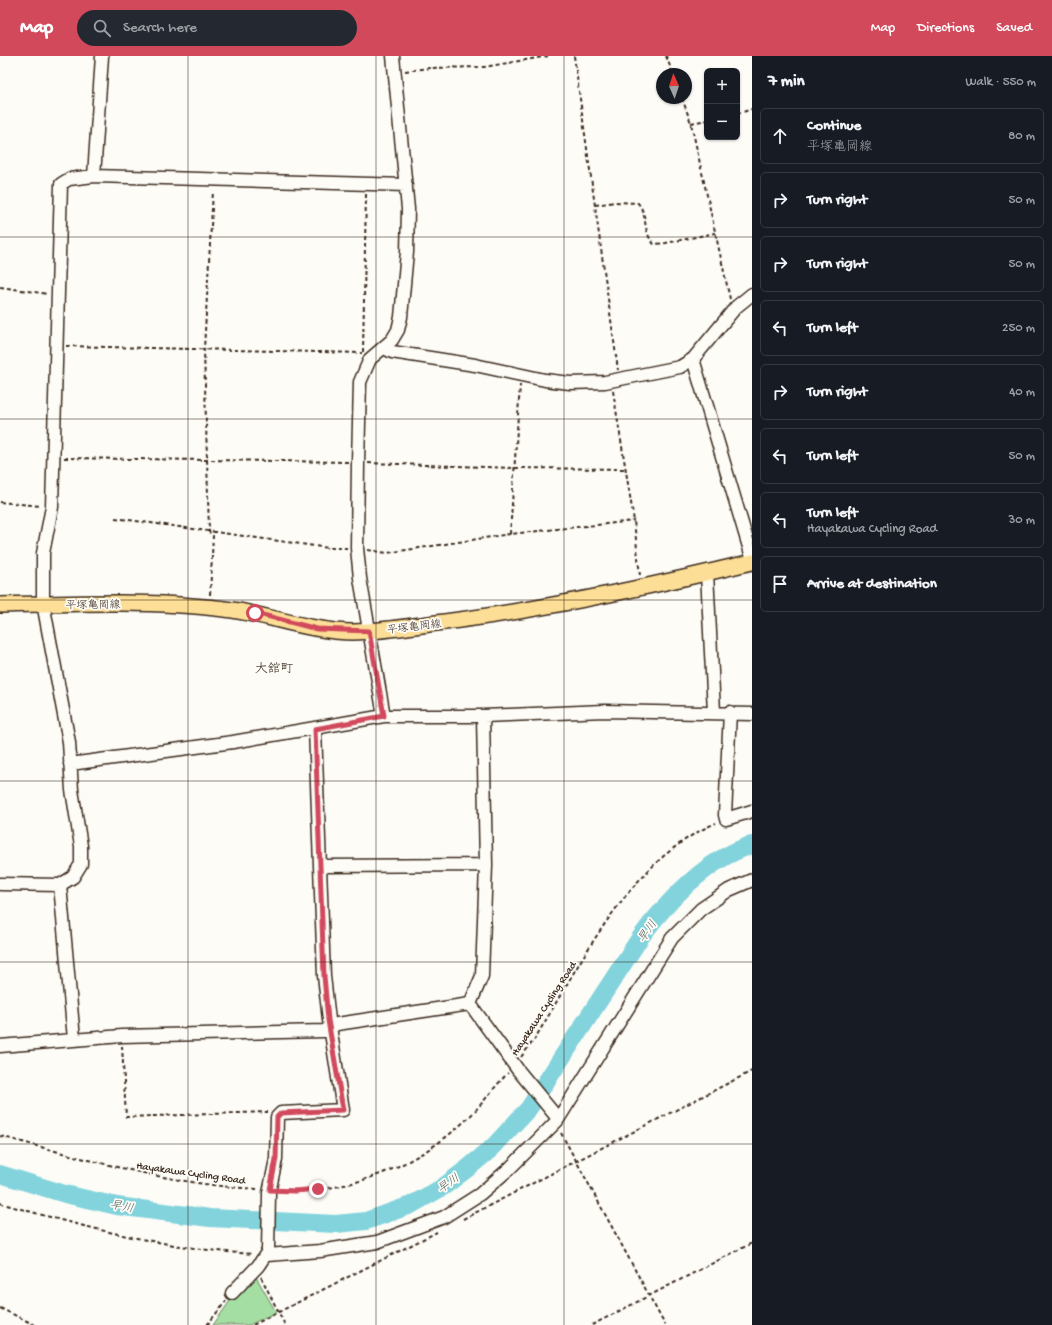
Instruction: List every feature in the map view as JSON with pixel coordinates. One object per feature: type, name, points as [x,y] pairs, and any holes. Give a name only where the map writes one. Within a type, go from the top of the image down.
[{"type":"main road","name":"平塚亀岡線","points":[[0,605],[195,606],[255,613],[317,629],[369,631],[513,612],[641,588],[752,562]]},
{"type":"street","points":[[94,176],[102,56]]},
{"type":"street","points":[[384,716],[360,578],[357,548],[358,463],[360,382],[366,356],[384,348],[398,330],[401,317],[409,229],[396,72],[393,56]]},
{"type":"street","points":[[0,884],[60,885],[73,877],[79,870],[82,856],[72,790],[69,742],[43,605],[43,554],[52,507],[59,188],[64,181],[69,179],[94,176],[214,178],[367,185],[406,185]]},
{"type":"street","points":[[384,348],[392,352],[475,365],[545,380],[570,383],[605,382],[680,367],[692,359],[736,307],[752,294]]},
{"type":"street","points":[[692,359],[752,557]]},
{"type":"street","points":[[707,572],[714,712]]},
{"type":"street","points":[[70,764],[152,754],[315,729],[384,716],[483,716],[604,711],[730,712],[752,714]]},
{"type":"street","points":[[730,712],[724,810],[726,819],[752,811]]},
{"type":"street","points":[[470,1004],[482,976],[486,865],[483,716]]},
{"type":"street","points":[[232,1293],[258,1266],[267,1253],[270,1191],[276,1159],[277,1117],[281,1113],[343,1110],[330,1028],[324,976],[315,729]]},
{"type":"street","points":[[321,866],[486,865]]},
{"type":"street","points":[[267,1253],[320,1251],[377,1242],[444,1217],[480,1194],[510,1168],[556,1118],[672,938],[701,909],[729,890],[752,880]]},
{"type":"street","points":[[60,885],[74,1039]]},
{"type":"street","points":[[470,1004],[516,1068],[556,1118]]},
{"type":"street","points":[[0,1046],[122,1036],[324,1032],[337,1024],[470,1004]]},
{"type":"path","points":[[396,72],[429,68],[484,67],[549,56]]},
{"type":"path","points":[[574,56],[595,205],[625,469],[634,521],[641,588]]},
{"type":"path","points":[[666,56],[671,68]]},
{"type":"path","points":[[684,104],[691,123],[731,303],[736,307]]},
{"type":"path","points":[[740,113],[752,109]]},
{"type":"path","points":[[691,123],[704,121]]},
{"type":"path","points":[[210,595],[213,536],[209,532],[204,349],[214,178]]},
{"type":"path","points":[[55,346],[204,349],[366,356],[367,185]]},
{"type":"path","points":[[595,205],[615,202],[638,203],[643,209],[648,236],[654,244],[715,233]]},
{"type":"path","points":[[0,287],[56,295]]},
{"type":"path","points":[[510,534],[520,374]]},
{"type":"path","points":[[53,458],[625,469]]},
{"type":"path","points":[[0,502],[52,507]]},
{"type":"path","points":[[116,518],[329,548],[357,548],[388,553],[510,534],[634,521]]},
{"type":"path","name":"Hayakawa Cycling Road","points":[[0,1136],[156,1177],[233,1188],[270,1191],[295,1191],[349,1183],[373,1176],[412,1160],[445,1138],[516,1068],[615,910],[648,869],[690,837],[726,819]]},
{"type":"path","points":[[122,1036],[126,1117],[281,1113]]},
{"type":"path","points":[[463,1219],[752,1071]]},
{"type":"path","points":[[556,1118],[562,1136],[665,1325]]},
{"type":"path","points":[[0,1203],[105,1231],[154,1241],[219,1252],[267,1253]]},
{"type":"path","points":[[252,1325],[442,1230]]},
{"type":"path","points":[[592,1325],[752,1242]]},
{"type":"path","points":[[258,1266],[260,1276],[285,1325]]},
{"type":"path","points":[[207,1325],[232,1293]]},
{"type":"path","points":[[0,1308],[34,1325]]},
{"type":"green space","points":[[255,1275],[276,1312],[249,1325],[213,1325],[237,1291]]},
{"type":"waterway","name":"早川","points":[[0,1174],[65,1194],[117,1206],[210,1218],[336,1224],[366,1221],[411,1205],[443,1187],[468,1168],[492,1148],[529,1108],[640,938],[676,896],[704,870],[736,851],[752,845]]},
{"type":"district","name":"大舘町","points":[[274,667]]},
{"type":"route","points":[[255,613],[317,629],[350,632],[369,631],[384,716],[315,729],[324,976],[328,1020],[332,1033],[343,1110],[281,1113],[277,1117],[276,1159],[270,1190],[295,1191],[318,1189]]}]
